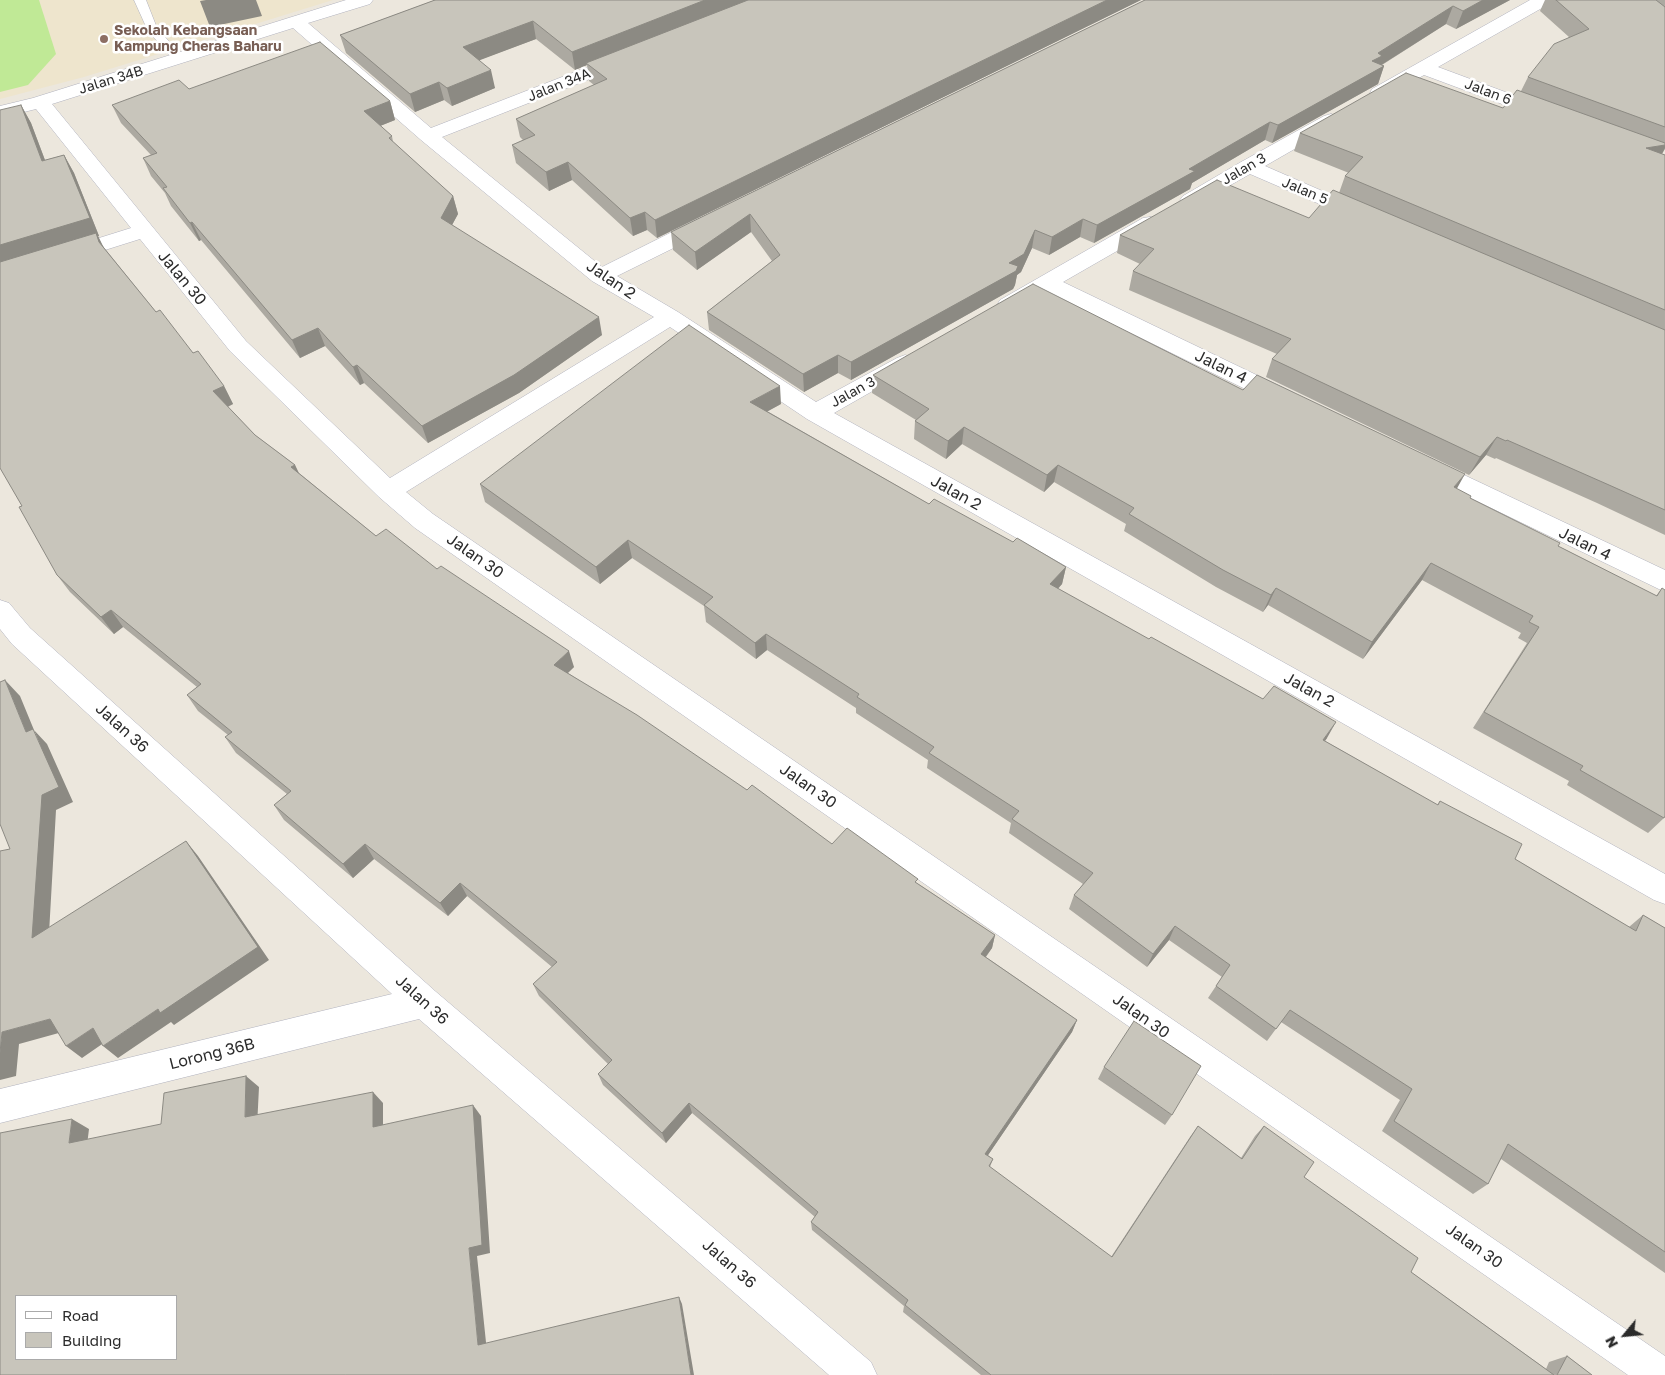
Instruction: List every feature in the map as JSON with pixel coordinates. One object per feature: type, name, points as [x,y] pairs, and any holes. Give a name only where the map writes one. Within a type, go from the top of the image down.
[{"type":"street","name":"Jalan 34B","points":[[0,112],[40,102],[364,0]]},
{"type":"street","name":"Jalan 3","points":[[995,312],[1248,166],[1543,0]]},
{"type":"street","name":"Jalan 2","points":[[296,22],[428,136],[600,276],[670,317],[814,413],[1665,890]]},
{"type":"street","name":"Jalan 34A","points":[[428,136],[637,54]]},
{"type":"street","name":"Jalan 6","points":[[1423,68],[1563,120]]},
{"type":"street","name":"Jalan 30","points":[[40,102],[238,346],[388,491],[424,521],[1660,1375]]},
{"type":"street","name":"Jalan 5","points":[[1248,166],[1375,221]]},
{"type":"street","points":[[600,276],[724,214]]},
{"type":"street","points":[[0,276],[143,231]]},
{"type":"street","name":"Jalan 4","points":[[1047,283],[1307,409]]},
{"type":"street","points":[[388,491],[670,317]]},
{"type":"street","name":"Jalan 3","points":[[814,413],[918,355]]},
{"type":"street","name":"Jalan 4","points":[[1405,456],[1665,582]]},
{"type":"street","name":"Jalan 36","points":[[0,610],[21,636],[424,1002],[858,1375]]},
{"type":"street","name":"Lorong 36B","points":[[0,1106],[424,1002]]},
{"type":"lane","points":[[140,0],[152,29],[178,59]]},
{"type":"shaded area","name":"Sekolah Kebangsaan Kampung Cheras Baharu","points":[[0,0],[333,0],[84,77],[0,99]]},
{"type":"green space","points":[[0,0],[39,0],[56,54],[28,85],[0,92]]},
{"type":"building","points":[[435,0],[705,0],[572,52],[533,21],[463,47],[491,70],[447,88],[439,82],[410,94],[340,35]]},
{"type":"building","points":[[748,0],[1107,0],[655,220],[645,212],[630,218],[568,162],[546,172],[512,145],[535,135],[516,119],[607,79],[586,63]]},
{"type":"building","points":[[1145,0],[1483,0],[1463,11],[1453,6],[1378,53],[1382,56],[1372,61],[1384,66],[1278,125],[1270,122],[1189,169],[1195,171],[1097,225],[1083,219],[1052,237],[1035,230],[1024,254],[1009,263],[1018,266],[1016,271],[851,362],[838,355],[803,374],[707,312],[780,255],[750,214],[695,252],[671,232]]},
{"type":"building","points":[[1556,0],[1656,0],[1665,7],[1665,127],[1528,77],[1554,44],[1589,29]]},
{"type":"building","points":[[320,42],[390,101],[364,111],[392,136],[389,138],[453,196],[441,218],[599,317],[514,375],[422,426],[357,365],[353,367],[318,328],[292,340],[192,222],[190,223],[163,188],[167,187],[143,158],[157,153],[112,105],[179,80],[189,89]]},
{"type":"building","points":[[1406,73],[1503,108],[1517,90],[1665,143],[1665,145],[1646,148],[1665,155],[1665,310],[1345,176],[1363,157],[1300,133]]},
{"type":"building","points":[[21,105],[42,161],[64,155],[90,218],[0,245],[0,110]]},
{"type":"building","points":[[1217,180],[1309,218],[1333,190],[1665,330],[1665,510],[1497,437],[1480,457],[1272,359],[1291,339],[1133,271],[1154,249],[1120,235]]},
{"type":"building","points":[[96,233],[99,242],[156,312],[160,310],[193,353],[198,351],[224,386],[213,391],[255,435],[295,465],[291,467],[376,536],[386,529],[437,569],[441,566],[569,651],[554,665],[637,715],[747,790],[752,785],[832,844],[847,828],[918,879],[915,882],[995,935],[981,954],[1077,1020],[985,1154],[993,1159],[989,1166],[1112,1257],[1198,1126],[1242,1159],[1264,1126],[1314,1162],[1304,1177],[1418,1258],[1411,1272],[1554,1375],[991,1375],[905,1305],[908,1300],[811,1222],[818,1212],[689,1103],[662,1133],[598,1074],[612,1060],[533,984],[557,962],[460,883],[440,903],[365,844],[343,864],[274,805],[291,791],[225,737],[232,732],[187,695],[201,684],[111,610],[101,617],[57,575],[19,507],[22,506],[0,468],[0,262]]},
{"type":"building","points":[[1033,284],[1243,390],[1257,375],[1465,474],[1454,487],[1471,496],[1470,498],[1560,543],[1558,546],[1657,596],[1662,588],[1665,590],[1664,818],[1580,770],[1583,766],[1484,712],[1539,627],[1529,622],[1533,616],[1431,563],[1372,642],[1276,588],[1271,595],[1223,570],[1129,514],[1134,508],[1058,465],[1047,475],[964,427],[948,441],[915,421],[929,409],[873,375]]},
{"type":"building","points":[[689,325],[780,386],[750,402],[929,504],[934,499],[1013,542],[1017,538],[1066,567],[1050,584],[1149,639],[1151,637],[1263,699],[1274,686],[1336,722],[1323,740],[1438,805],[1440,801],[1522,844],[1515,859],[1636,931],[1643,915],[1665,928],[1665,1252],[1508,1144],[1488,1184],[1394,1121],[1412,1089],[1290,1010],[1276,1029],[1216,986],[1230,965],[1175,926],[1153,954],[1074,895],[1093,873],[1012,819],[1019,811],[929,753],[934,747],[857,697],[859,694],[766,634],[755,643],[704,605],[713,597],[628,540],[596,567],[480,484]]},
{"type":"building","points":[[5,680],[26,732],[33,729],[59,787],[42,795],[32,938],[186,841],[258,947],[160,1013],[158,1009],[103,1046],[93,1028],[66,1046],[50,1019],[2,1032],[0,1053],[0,851],[10,849],[0,824],[0,682]]},
{"type":"building","points":[[1134,1021],[1201,1066],[1172,1115],[1104,1067]]},
{"type":"building","points":[[246,1076],[245,1117],[373,1092],[373,1127],[473,1105],[482,1245],[469,1248],[478,1345],[679,1297],[691,1375],[0,1375],[0,1133],[72,1119],[69,1143],[161,1124],[164,1093]]},
{"type":"building","points":[[1567,1356],[1592,1375],[1557,1375]]},
{"type":"place","name":"Sekolah Kebangsaan Kampung Cheras Baharu","points":[[104,39]]}]
